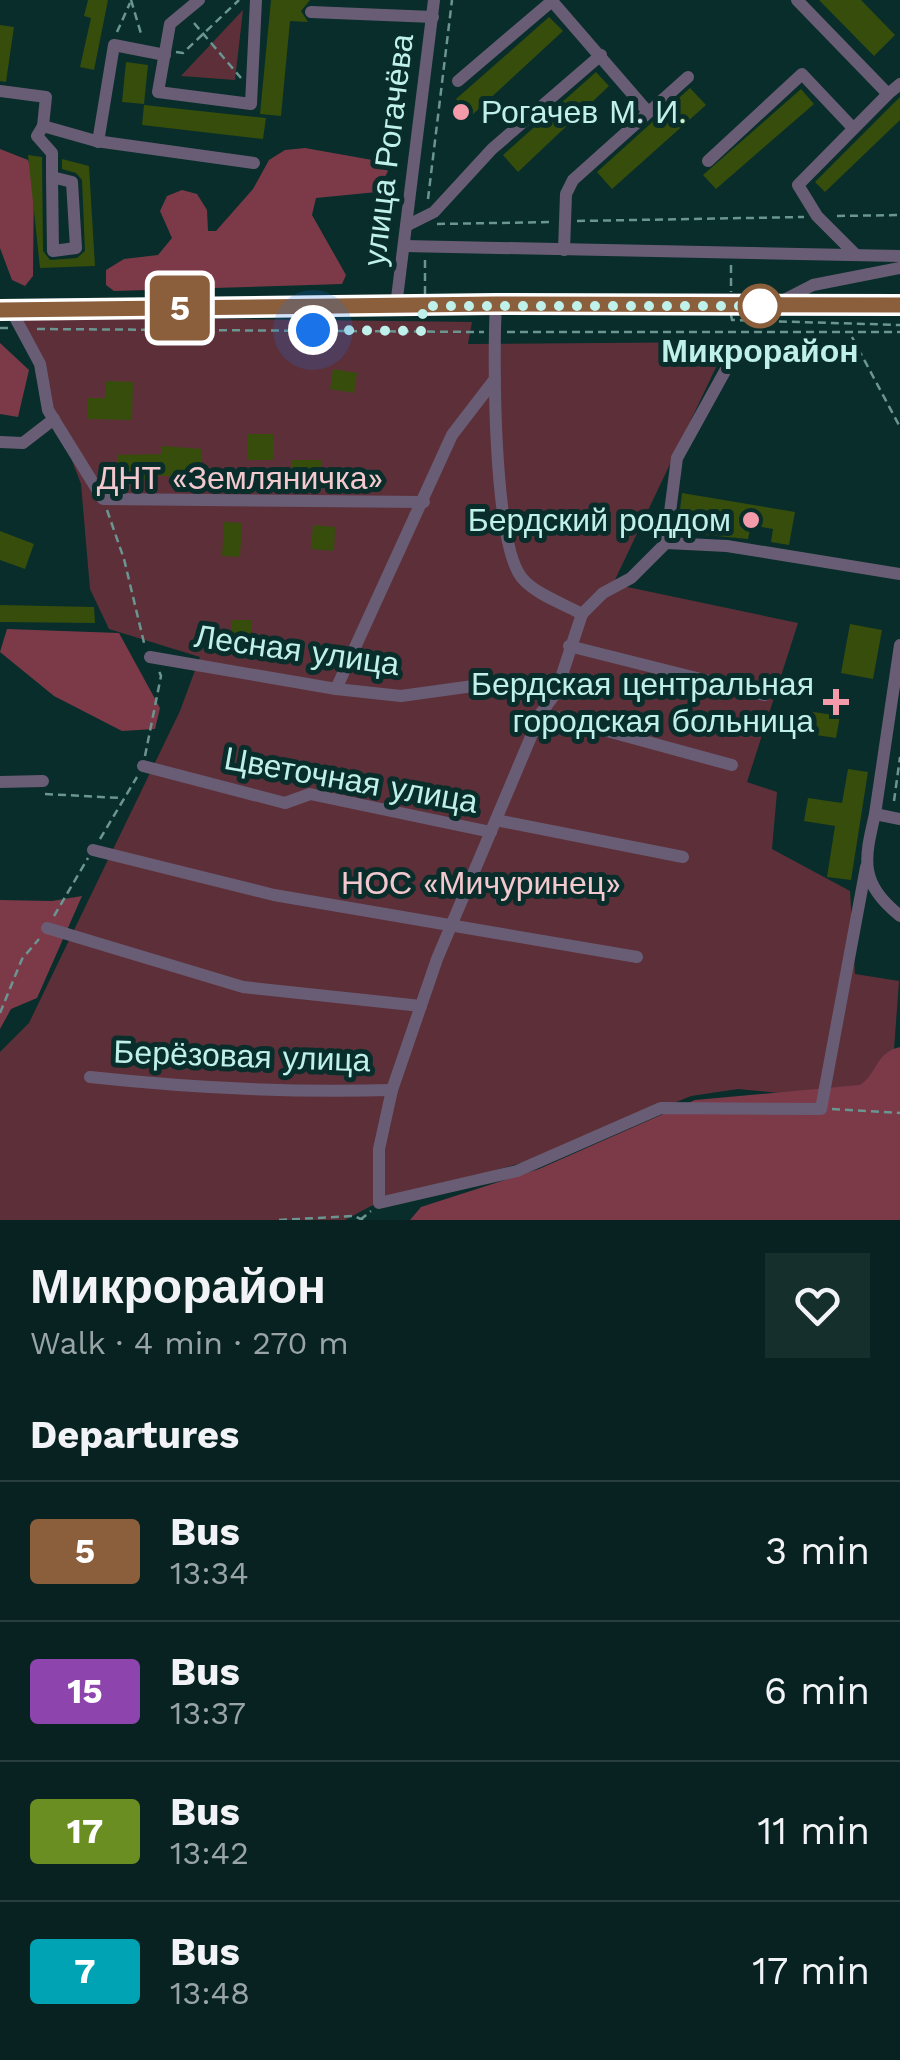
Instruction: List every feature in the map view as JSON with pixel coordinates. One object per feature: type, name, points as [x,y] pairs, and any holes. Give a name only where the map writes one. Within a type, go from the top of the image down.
[{"type":"street","points":[[198,0],[170,24],[158,92],[251,104],[256,0]]},
{"type":"street","name":"улица Рогачёва","points":[[396,306],[434,0]]},
{"type":"street","points":[[796,0],[888,94]]},
{"type":"street","points":[[458,81],[552,1],[648,112]]},
{"type":"street","points":[[311,12],[433,17]]},
{"type":"street","points":[[98,142],[114,45],[165,52]]},
{"type":"street","points":[[406,226],[426,216],[492,149],[601,55]]},
{"type":"street","points":[[708,162],[802,74],[853,128]]},
{"type":"street","points":[[564,250],[566,194],[573,180],[688,77]]},
{"type":"street","points":[[856,256],[817,216],[798,186],[900,84]]},
{"type":"street","points":[[0,92],[46,97],[43,126],[37,136],[52,153],[52,178],[53,251],[76,248],[72,182],[52,178]]},
{"type":"street","points":[[43,126],[98,142],[254,163]]},
{"type":"street","points":[[404,246],[900,256]]},
{"type":"street","points":[[772,306],[813,285],[900,268]]},
{"type":"street","points":[[6,310],[496,304],[900,305]]},
{"type":"street","points":[[496,304],[494,332],[504,526],[524,581],[582,614]]},
{"type":"street","points":[[6,310],[21,328],[40,364],[48,410],[103,499],[424,502]]},
{"type":"street","points":[[735,353],[678,458],[666,543],[631,578],[603,593],[582,614],[556,693],[541,713],[454,927],[437,959],[392,1090],[379,1150],[379,1203],[517,1171],[661,1108],[820,1109],[866,867],[900,644]]},
{"type":"street","points":[[336,689],[452,435],[496,379]]},
{"type":"street","points":[[0,442],[23,443],[54,419]]},
{"type":"street","points":[[666,543],[726,546],[900,574]]},
{"type":"street","points":[[569,646],[764,694]]},
{"type":"street","name":"Лесная улица","points":[[150,657],[336,689],[401,696],[495,683],[556,693]]},
{"type":"street","points":[[541,713],[732,765]]},
{"type":"street","name":"Цветочная улица","points":[[143,766],[285,802],[310,794],[683,857]]},
{"type":"street","points":[[0,782],[43,787]]},
{"type":"street","points":[[875,814],[900,819]]},
{"type":"street","points":[[93,850],[274,895],[637,957]]},
{"type":"street","points":[[866,867],[872,884],[900,916]]},
{"type":"street","points":[[47,928],[243,987],[421,1006]]},
{"type":"street","name":"Берёзовая улица","points":[[90,1077],[292,1093],[392,1090]]},
{"type":"path","points":[[165,52],[184,52],[239,0]]},
{"type":"path","points":[[452,0],[425,224],[900,214]]},
{"type":"path","points":[[114,45],[131,1]]},
{"type":"path","points":[[131,1],[148,52]]},
{"type":"path","points":[[185,12],[252,90]]},
{"type":"path","points":[[422,331],[425,246]]},
{"type":"path","points":[[0,328],[900,332]]},
{"type":"path","points":[[852,337],[900,427]]},
{"type":"path","points":[[0,1013],[22,959],[47,928],[143,766],[162,676],[150,657],[124,559],[103,499]]},
{"type":"path","points":[[894,801],[900,757]]},
{"type":"path","points":[[43,787],[124,798]]},
{"type":"path","points":[[820,1109],[900,1113]]},
{"type":"path","points":[[279,1220],[354,1216],[362,1220]]},
{"type":"green space","points":[[243,10],[235,80],[181,76]]},
{"type":"green space","name":"НОС «Мичуринец»","points":[[16,316],[472,322],[468,344],[728,342],[613,584],[798,623],[747,782],[777,792],[772,849],[850,891],[855,974],[899,981],[890,1104],[738,1089],[691,1096],[545,1156],[371,1206],[345,1220],[0,1220],[0,1052],[29,1023],[180,711],[200,657],[109,629],[90,589],[81,484]]},
{"type":"shaded area","points":[[305,148],[378,161],[388,171],[377,192],[316,198],[312,215],[346,275],[342,284],[114,291],[106,285],[106,270],[124,259],[158,255],[172,238],[160,211],[167,196],[182,190],[197,194],[207,210],[208,231],[216,231],[253,189],[269,160],[285,150]]},
{"type":"shaded area","points":[[0,149],[28,160],[34,177],[33,276],[25,286],[12,280],[0,248]]},
{"type":"shaded area","points":[[0,343],[29,370],[18,417],[0,414]]},
{"type":"shaded area","points":[[7,629],[119,633],[160,708],[155,729],[122,731],[54,696],[0,652]]},
{"type":"shaded area","points":[[82,896],[37,998],[11,1009],[0,1029],[0,900],[52,901]]},
{"type":"shaded area","points":[[900,1047],[900,1220],[410,1220],[421,1207],[539,1169],[695,1100],[860,1085],[881,1058]]},
{"type":"building","points":[[88,0],[108,0],[94,70],[80,67],[91,18],[84,16]]},
{"type":"building","points":[[271,0],[310,0],[301,11],[308,22],[290,21],[281,116],[260,114]]},
{"type":"building","points":[[819,0],[861,0],[895,35],[874,56]]},
{"type":"building","points":[[549,17],[563,31],[471,116],[456,99]]},
{"type":"building","points":[[0,25],[14,27],[6,82],[0,81]]},
{"type":"building","points":[[126,62],[148,65],[144,104],[122,102]]},
{"type":"building","points":[[596,72],[609,86],[518,172],[503,155]]},
{"type":"building","points":[[690,88],[706,105],[612,189],[597,172]]},
{"type":"building","points":[[801,89],[814,104],[716,189],[703,175]]},
{"type":"building","points":[[900,97],[900,120],[825,192],[815,182]]},
{"type":"building","points":[[144,105],[266,118],[263,139],[142,125]]},
{"type":"building","points":[[28,155],[42,157],[43,251],[50,260],[77,258],[85,251],[82,180],[76,173],[62,169],[62,159],[89,166],[95,266],[40,268]]},
{"type":"building","points":[[333,369],[357,373],[354,393],[330,389]]},
{"type":"building","points":[[106,381],[133,382],[132,420],[87,419],[88,398],[106,398]]},
{"type":"building","points":[[247,434],[274,434],[274,460],[247,460]]},
{"type":"building","points":[[162,446],[202,449],[200,478],[149,475],[149,480],[118,481],[117,455],[161,454]]},
{"type":"building","points":[[291,460],[321,460],[321,480],[291,480]]},
{"type":"building","name":"Бердский роддом","points":[[682,493],[795,512],[789,545],[771,542],[773,529],[751,525],[748,539],[706,535],[709,516],[688,513],[686,528],[678,526]]},
{"type":"building","points":[[224,522],[242,523],[240,557],[222,556]]},
{"type":"building","points":[[313,525],[335,527],[334,551],[311,549]]},
{"type":"building","points":[[0,531],[34,544],[25,569],[0,560]]},
{"type":"building","points":[[0,605],[94,607],[95,623],[0,622]]},
{"type":"building","points":[[231,620],[252,620],[251,652],[231,651]]},
{"type":"building","points":[[850,624],[882,630],[873,679],[841,673]]},
{"type":"building","points":[[807,711],[840,716],[836,738],[803,733]]},
{"type":"building","points":[[848,769],[868,772],[851,880],[827,877],[835,826],[804,821],[808,798],[842,803]]},
{"type":"bus line","name":"5","points":[[0,310],[496,304],[900,305]]},
{"type":"place","name":"Рогачев М. И.","points":[[461,112]]},
{"type":"place","name":"Микрорайон","points":[[760,306]]},
{"type":"place","name":"Бердский роддом","points":[[751,520]]},
{"type":"place","name":"Бердская центральная городская больница","points":[[836,702]]},
{"type":"route","points":[[313,330],[422,331],[423,306],[760,306]]},
{"type":"park label","name":"ДНТ «Земляничка»","points":[[240,478]]}]
